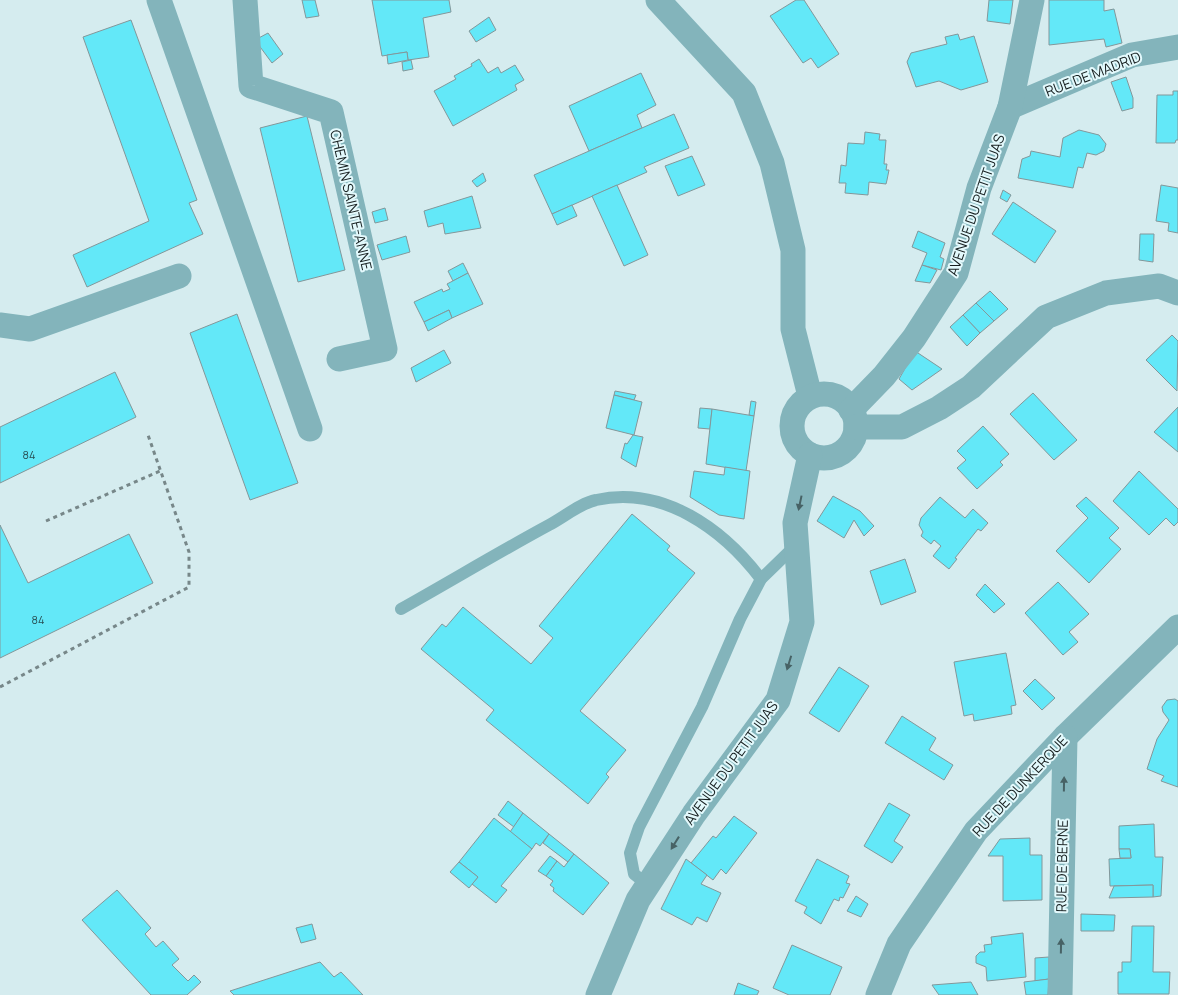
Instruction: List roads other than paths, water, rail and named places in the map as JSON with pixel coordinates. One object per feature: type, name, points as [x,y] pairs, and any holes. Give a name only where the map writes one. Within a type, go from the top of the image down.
[{"type":"street","points":[[159,0],[310,429]]},
{"type":"street","name":"CHEMIN SAINTE-ANNE","points":[[245,0],[251,86],[331,112],[385,349],[339,359]]},
{"type":"street","points":[[658,0],[744,94],[772,163],[793,250],[793,329],[810,396]]},
{"type":"street","name":"AVENUE DU PETIT JUAS","points":[[854,418],[914,338],[956,273],[979,188],[1010,107],[1032,0]]},
{"type":"street","name":"RUE DE MADRID","points":[[1010,107],[1132,55],[1178,48]]},
{"type":"street","points":[[0,325],[30,329],[179,276]]},
{"type":"street","points":[[854,418],[902,427],[939,408],[971,387],[1046,317],[1106,293],[1159,286],[1178,293]]},
{"type":"street","points":[[823,393],[840,398],[854,418],[850,445],[836,456],[820,458],[810,455],[795,442],[791,425],[796,409],[810,396],[823,393]]},
{"type":"street","name":"AVENUE DU PETIT JUAS","points":[[598,995],[638,900],[694,814],[778,700],[802,622],[795,523],[810,455]]},
{"type":"street","name":"RUE DE DUNKERQUE","points":[[878,995],[899,944],[976,831],[1065,737],[1178,627]]},
{"type":"street","name":"RUE DE BERNE","points":[[1060,995],[1065,737]]},
{"type":"lane","points":[[401,609],[595,500],[634,496],[672,506],[716,531],[744,557],[761,579]]},
{"type":"lane","points":[[648,885],[634,874],[630,854],[639,827],[702,707],[740,619],[761,579],[797,544]]}]
